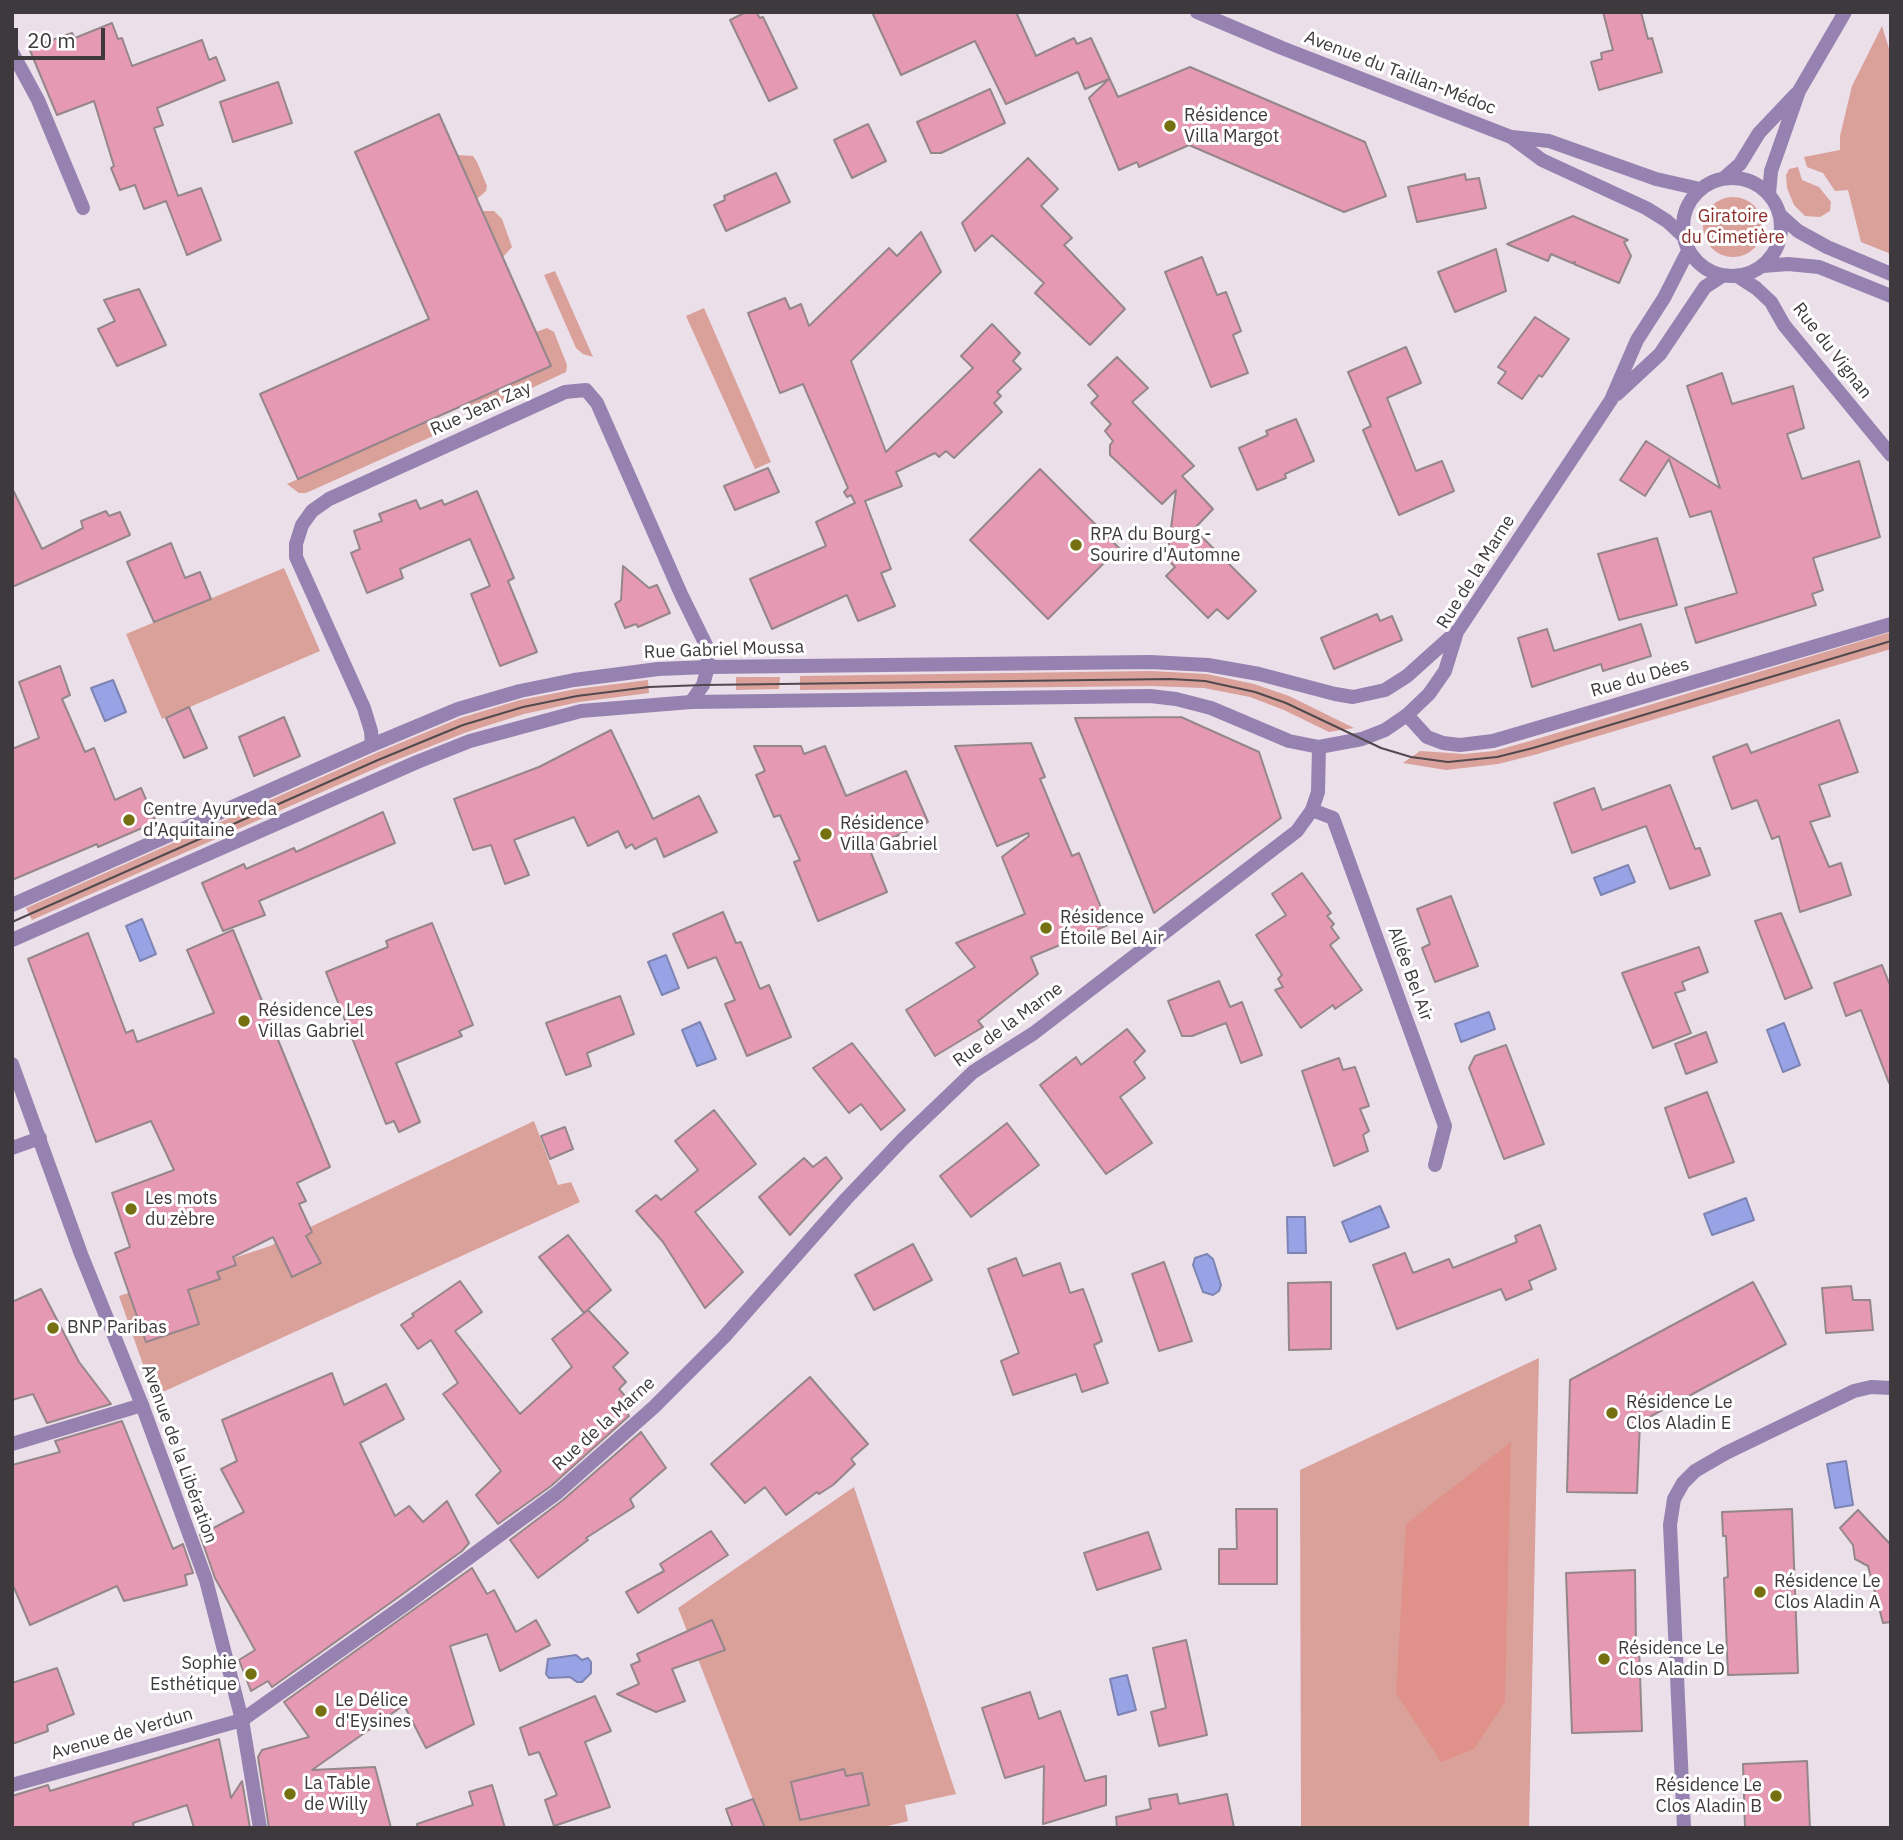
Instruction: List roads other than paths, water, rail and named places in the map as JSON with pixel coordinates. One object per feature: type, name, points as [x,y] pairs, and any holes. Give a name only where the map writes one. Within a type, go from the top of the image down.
[{"type":"street","name":"Avenue du Taillan-Médoc","points":[[1197,12],[1511,137],[1549,141],[1656,179],[1700,189]]},
{"type":"street","points":[[1769,194],[1771,171],[1799,91],[1846,12]]},
{"type":"street","points":[[12,52],[38,100],[83,208]]},
{"type":"street","points":[[1724,178],[1740,164],[1759,133],[1799,91]]},
{"type":"street","name":"Avenue du Taillan-Médoc","points":[[1511,137],[1542,160],[1646,208],[1667,221],[1682,235]]},
{"type":"street","points":[[1724,178],[1740,178],[1769,194],[1780,215],[1782,229],[1773,256],[1752,273],[1739,277],[1722,276],[1697,263],[1688,251],[1682,235],[1683,218],[1689,202],[1700,189],[1724,178]]},
{"type":"street","points":[[1780,215],[1798,231],[1827,247],[1891,274]]},
{"type":"street","name":"Rue de la Marne","points":[[242,1720],[557,1493],[654,1407],[724,1337],[855,1189],[973,1072],[1034,1033],[1297,831],[1312,810],[1318,792],[1319,747],[1362,739],[1385,730],[1407,715],[1429,694],[1445,671],[1457,632],[1611,400],[1637,340],[1664,298],[1688,251]]},
{"type":"street","points":[[1763,265],[1819,267],[1891,296]]},
{"type":"street","name":"Rue de la Marne","points":[[1611,400],[1660,354],[1705,287],[1722,276]]},
{"type":"street","name":"Rue du Vignan","points":[[1739,277],[1771,302],[1784,325],[1891,454]]},
{"type":"street","name":"Rue Jean Zay","points":[[372,745],[364,708],[296,557],[296,544],[302,525],[312,511],[329,499],[565,393],[586,390],[597,403],[707,647],[708,667]]},
{"type":"street","name":"Rue du Dées","points":[[1407,715],[1427,737],[1443,743],[1460,745],[1493,741],[1891,624]]},
{"type":"street","name":"Rue Gabriel Moussa","points":[[12,905],[458,709],[520,691],[574,680],[658,669],[708,667],[1172,663],[1208,665],[1259,674],[1335,694],[1353,696],[1385,690],[1407,677],[1457,632]]},
{"type":"street","points":[[691,702],[703,685],[708,667]]},
{"type":"street","points":[[12,940],[385,775],[470,741],[581,711],[691,702],[1150,696],[1211,708],[1289,741],[1319,747]]},
{"type":"street","name":"Allée Bel Air","points":[[1312,810],[1333,818],[1445,1126],[1435,1165]]},
{"type":"street","name":"Avenue de la Libération","points":[[12,1064],[81,1254],[142,1405],[206,1580],[242,1720],[260,1828]]},
{"type":"street","points":[[12,1148],[40,1138]]},
{"type":"street","points":[[1685,1828],[1671,1512],[1683,1483],[1695,1471],[1726,1453],[1854,1391],[1871,1387],[1891,1388]]},
{"type":"street","points":[[12,1444],[142,1405]]},
{"type":"street","name":"Avenue de Verdun","points":[[12,1785],[242,1720]]},
{"type":"water","points":[[113,680],[126,712],[105,721],[91,688]]},
{"type":"water","points":[[1628,865],[1635,882],[1601,895],[1594,878]]},
{"type":"water","points":[[142,919],[156,954],[140,961],[126,926]]},
{"type":"water","points":[[666,955],[679,988],[662,995],[648,962]]},
{"type":"water","points":[[1489,1012],[1495,1029],[1461,1042],[1455,1024]]},
{"type":"water","points":[[700,1022],[716,1059],[697,1066],[682,1030]]},
{"type":"water","points":[[1784,1023],[1800,1065],[1783,1072],[1767,1030]]},
{"type":"water","points":[[1746,1198],[1754,1220],[1712,1235],[1704,1214]]},
{"type":"water","points":[[1380,1206],[1389,1227],[1350,1242],[1342,1222]]},
{"type":"water","points":[[1287,1217],[1305,1217],[1306,1253],[1288,1253]]},
{"type":"water","points":[[1207,1254],[1213,1259],[1221,1285],[1219,1291],[1213,1295],[1203,1292],[1193,1265],[1195,1258]]},
{"type":"water","points":[[1846,1461],[1853,1505],[1835,1508],[1827,1464]]},
{"type":"water","points":[[576,1655],[582,1660],[588,1658],[591,1662],[591,1673],[582,1682],[570,1677],[549,1678],[546,1674],[548,1659]]},
{"type":"water","points":[[1127,1675],[1136,1710],[1118,1715],[1110,1679]]},
{"type":"tram line","points":[[12,922],[463,725],[523,707],[577,696],[649,687],[703,685],[1170,679],[1205,681],[1255,692],[1286,703],[1381,748],[1411,757],[1448,762],[1497,757],[1533,748],[1891,641]]},
{"type":"place","name":"Résidence Villa Margot","points":[[1170,126]]},
{"type":"place","name":"RPA du Bourg - Sourire d'Automne","points":[[1076,545]]},
{"type":"place","name":"Centre Ayurveda d’Aquitaine","points":[[129,820]]},
{"type":"place","name":"Résidence Villa Gabriel","points":[[826,834]]},
{"type":"place","name":"Résidence Étoile Bel Air","points":[[1046,928]]},
{"type":"place","name":"Résidence Les Villas Gabriel","points":[[244,1021]]},
{"type":"place","name":"Les mots du zèbre","points":[[131,1209]]},
{"type":"place","name":"BNP Paribas","points":[[53,1328]]},
{"type":"place","name":"Résidence Le Clos Aladin E","points":[[1612,1413]]},
{"type":"place","name":"Résidence Le Clos Aladin A","points":[[1760,1592]]},
{"type":"place","name":"Résidence Le Clos Aladin D","points":[[1604,1659]]},
{"type":"place","name":"Sophie Esthétique","points":[[251,1674]]},
{"type":"place","name":"Le Délice d'Eysines","points":[[321,1711]]},
{"type":"place","name":"La Table de Willy","points":[[290,1794]]},
{"type":"place","name":"Résidence Le Clos Aladin B","points":[[1776,1796]]},
{"type":"park label","name":"Giratoire du Cimetière","points":[[1733,227]]}]
